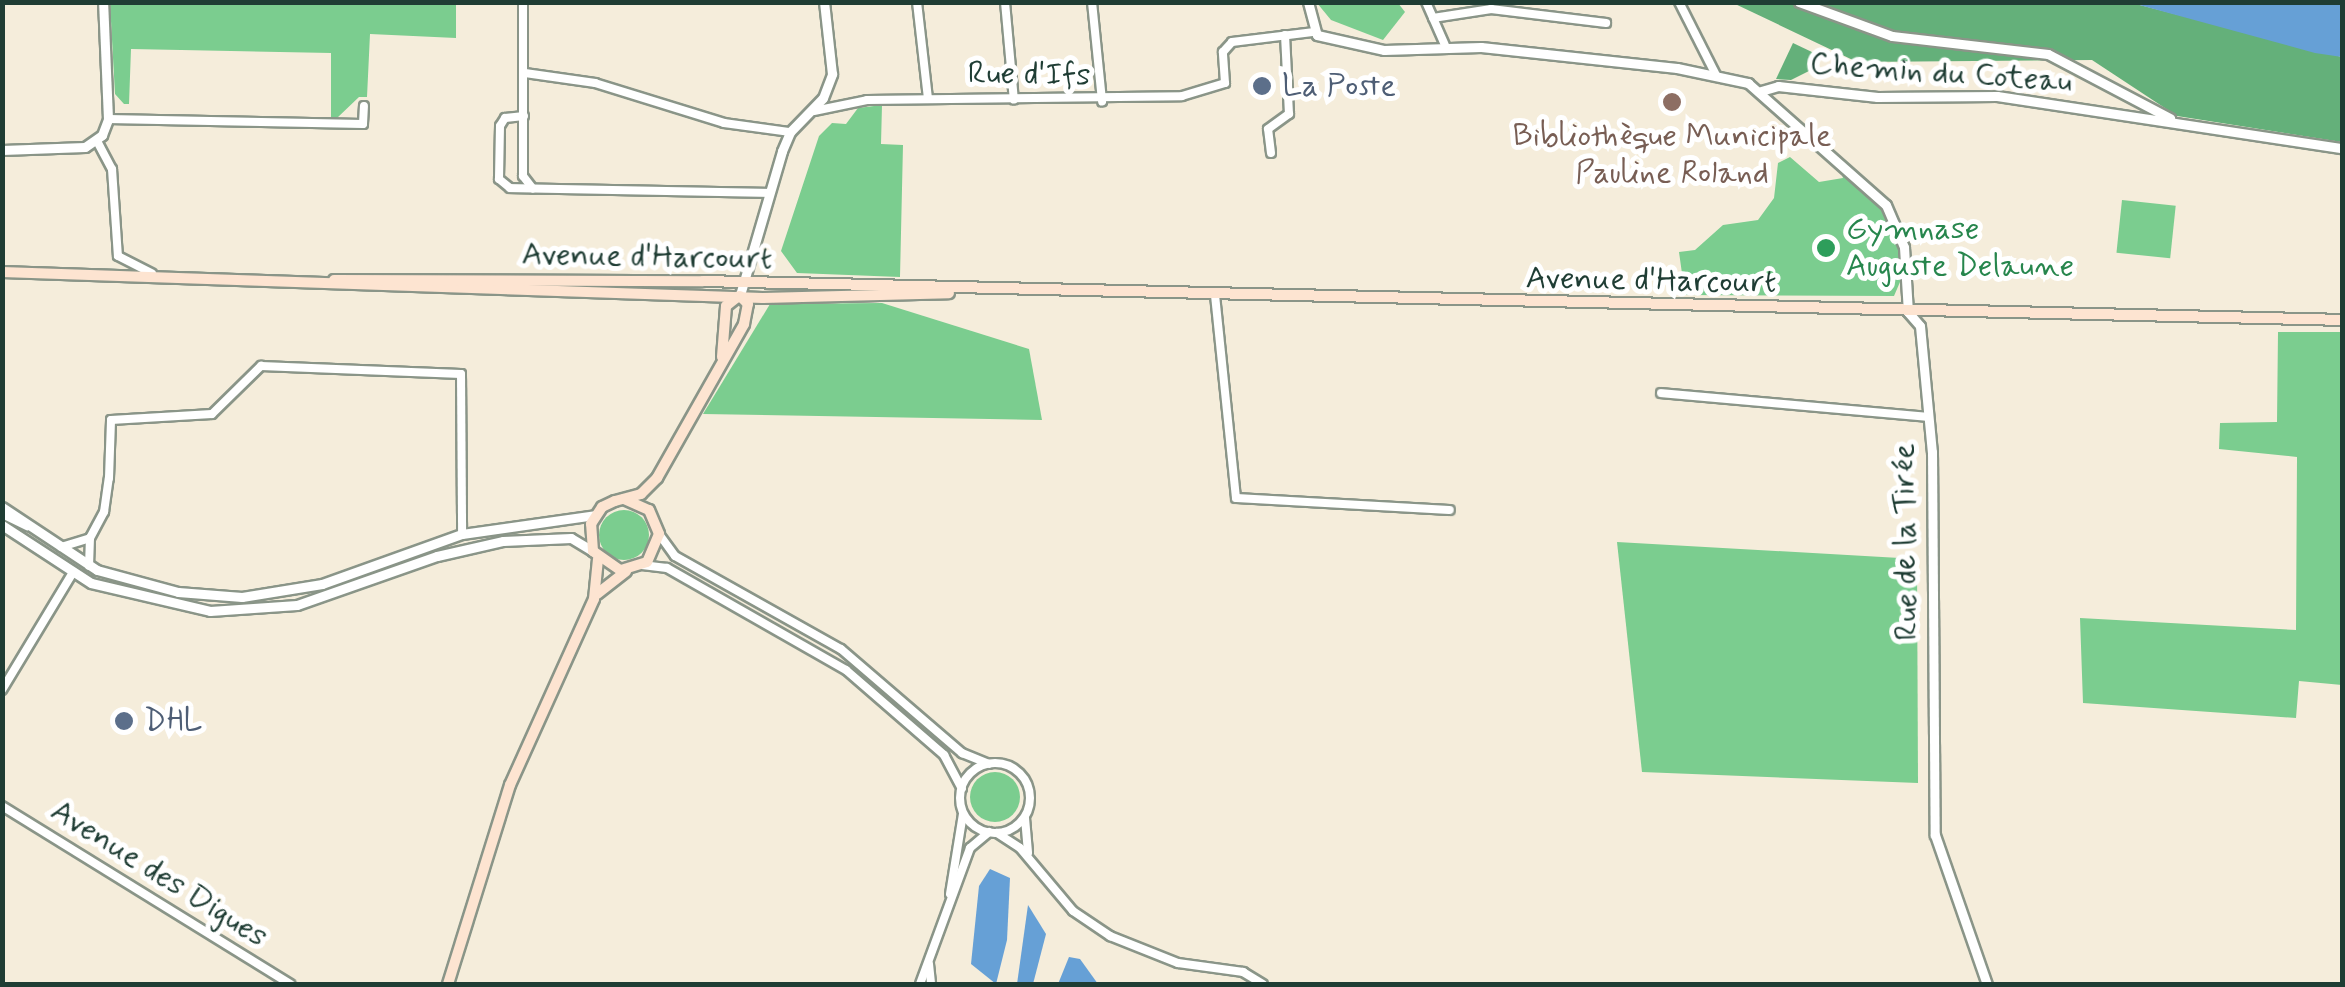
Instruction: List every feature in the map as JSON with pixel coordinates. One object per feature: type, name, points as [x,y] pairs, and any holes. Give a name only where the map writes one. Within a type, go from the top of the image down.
[{"type":"main road","name":"Avenue d'Harcourt","points":[[2,272],[2342,320]]},
{"type":"main road","name":"Avenue d'Harcourt","points":[[334,280],[632,294],[740,290]]},
{"type":"main road","points":[[448,984],[510,785],[594,599],[615,575],[642,565],[660,534],[652,513],[656,478],[748,312],[740,290],[726,306],[722,358]]},
{"type":"main road","points":[[594,599],[595,515],[656,478]]},
{"type":"main road","points":[[624,500],[652,513]]},
{"type":"main road","points":[[595,554],[629,570]]},
{"type":"street","points":[[2,150],[76,148],[97,141],[108,119],[103,2]]},
{"type":"street","points":[[523,2],[523,176],[533,189]]},
{"type":"street","points":[[740,290],[790,132],[814,111],[833,70],[824,2]]},
{"type":"street","points":[[917,2],[928,98]]},
{"type":"street","points":[[1004,2],[1014,100]]},
{"type":"street","points":[[1092,2],[1102,101]]},
{"type":"street","points":[[1308,2],[1314,32]]},
{"type":"street","points":[[1426,2],[1446,45]]},
{"type":"street","points":[[1679,2],[1716,75]]},
{"type":"street","points":[[1799,2],[1892,36],[2048,54],[2176,122]]},
{"type":"street","points":[[1434,18],[1491,9],[1606,23]]},
{"type":"street","points":[[1271,152],[1268,129],[1290,114],[1285,35],[1314,32],[1384,50],[1446,45],[1716,75],[1762,91]]},
{"type":"street","name":"Rue d'Ifs","points":[[814,111],[866,100],[1102,101],[1218,90],[1225,83],[1223,52],[1232,42],[1285,35]]},
{"type":"street","points":[[525,73],[596,83],[711,120],[790,132]]},
{"type":"street","name":"Chemin du Coteau","points":[[1762,91],[1778,86],[1877,97],[1996,96],[2342,148]]},
{"type":"street","name":"Rue de la Tirée","points":[[1762,91],[1886,205],[1904,246],[1908,312],[1920,326],[1928,417],[1935,835],[1986,984]]},
{"type":"street","points":[[108,119],[363,124],[364,106]]},
{"type":"street","points":[[524,116],[502,121],[499,178],[510,188],[769,193]]},
{"type":"street","points":[[97,141],[111,163],[122,263],[160,276]]},
{"type":"street","points":[[1215,295],[1236,498],[1450,510]]},
{"type":"street","points":[[90,566],[90,538],[104,512],[111,420],[212,414],[261,366],[461,374],[462,534]]},
{"type":"street","points":[[1661,394],[1928,417]]},
{"type":"street","points":[[2,510],[56,548],[90,566],[178,592],[275,595],[462,534],[595,515]]},
{"type":"street","points":[[2,525],[72,574],[159,603],[244,612],[326,598],[437,556],[503,541],[557,536],[595,554]]},
{"type":"street","points":[[660,534],[675,556],[841,649],[962,753],[989,764]]},
{"type":"street","points":[[56,548],[90,538]]},
{"type":"street","points":[[642,565],[667,568],[846,670],[944,755],[962,789],[963,812],[949,903]]},
{"type":"street","points":[[2,690],[72,574]]},
{"type":"street","points":[[962,789],[974,770],[989,764],[1006,764],[1024,778],[1030,796],[1026,816],[1032,862]]},
{"type":"street","name":"Avenue des Digues","points":[[2,806],[290,984]]},
{"type":"street","points":[[963,812],[1032,862],[1073,911],[1110,936],[1178,963],[1240,971],[1263,984]]},
{"type":"street","points":[[920,984],[972,844],[1026,816]]},
{"type":"street","points":[[930,956],[931,984]]},
{"type":"green space","points":[[110,3],[456,3],[456,38],[370,34],[367,97],[359,97],[337,118],[331,118],[331,53],[131,49],[129,104],[124,104],[115,94]]},
{"type":"green space","points":[[1317,3],[1398,3],[1405,12],[1383,40],[1331,20]]},
{"type":"green space","points":[[1733,3],[2132,3],[2342,57],[2342,142],[2177,116],[2092,60],[1857,62]]},
{"type":"green space","points":[[1793,43],[1814,53],[1819,66],[1791,80],[1776,79]]},
{"type":"green space","points":[[882,105],[881,144],[903,145],[900,277],[797,273],[781,251],[819,136],[832,123],[846,124],[858,108]]},
{"type":"green space","points":[[1790,157],[1819,182],[1843,178],[1839,166],[1879,203],[1898,243],[1900,282],[1894,296],[1685,295],[1679,252],[1695,250],[1723,225],[1758,220],[1774,198],[1778,163]]},
{"type":"green space","points":[[2122,200],[2176,206],[2170,258],[2116,253]]},
{"type":"green space","points":[[882,303],[1029,349],[1042,420],[703,414],[770,304]]},
{"type":"green space","points":[[2278,332],[2342,332],[2342,685],[2299,681],[2296,718],[2083,703],[2080,618],[2296,630],[2297,457],[2219,449],[2220,423],[2277,422]]},
{"type":"green space","points":[[624,510],[642,517],[649,535],[642,553],[624,560],[606,553],[599,535],[606,517]]},
{"type":"green space","points":[[1617,542],[1917,559],[1918,783],[1642,772]]},
{"type":"green space","points":[[995,772],[1013,779],[1020,797],[1013,815],[995,822],[977,815],[970,797],[977,779]]},
{"type":"water","points":[[2132,3],[2342,3],[2342,57],[2315,53]]},
{"type":"water","points":[[990,869],[1010,878],[1007,940],[996,984],[971,964],[979,886]]},
{"type":"water","points":[[1028,905],[1046,934],[1033,984],[1017,984]]},
{"type":"water","points":[[1069,957],[1080,959],[1098,984],[1058,984]]},
{"type":"place","name":"La Poste","points":[[1262,86]]},
{"type":"place","name":"Bibliothèque Municipale Pauline Roland","points":[[1672,102]]},
{"type":"place","name":"Gymnase Auguste Delaune","points":[[1826,248]]},
{"type":"place","name":"DHL","points":[[124,721]]}]
